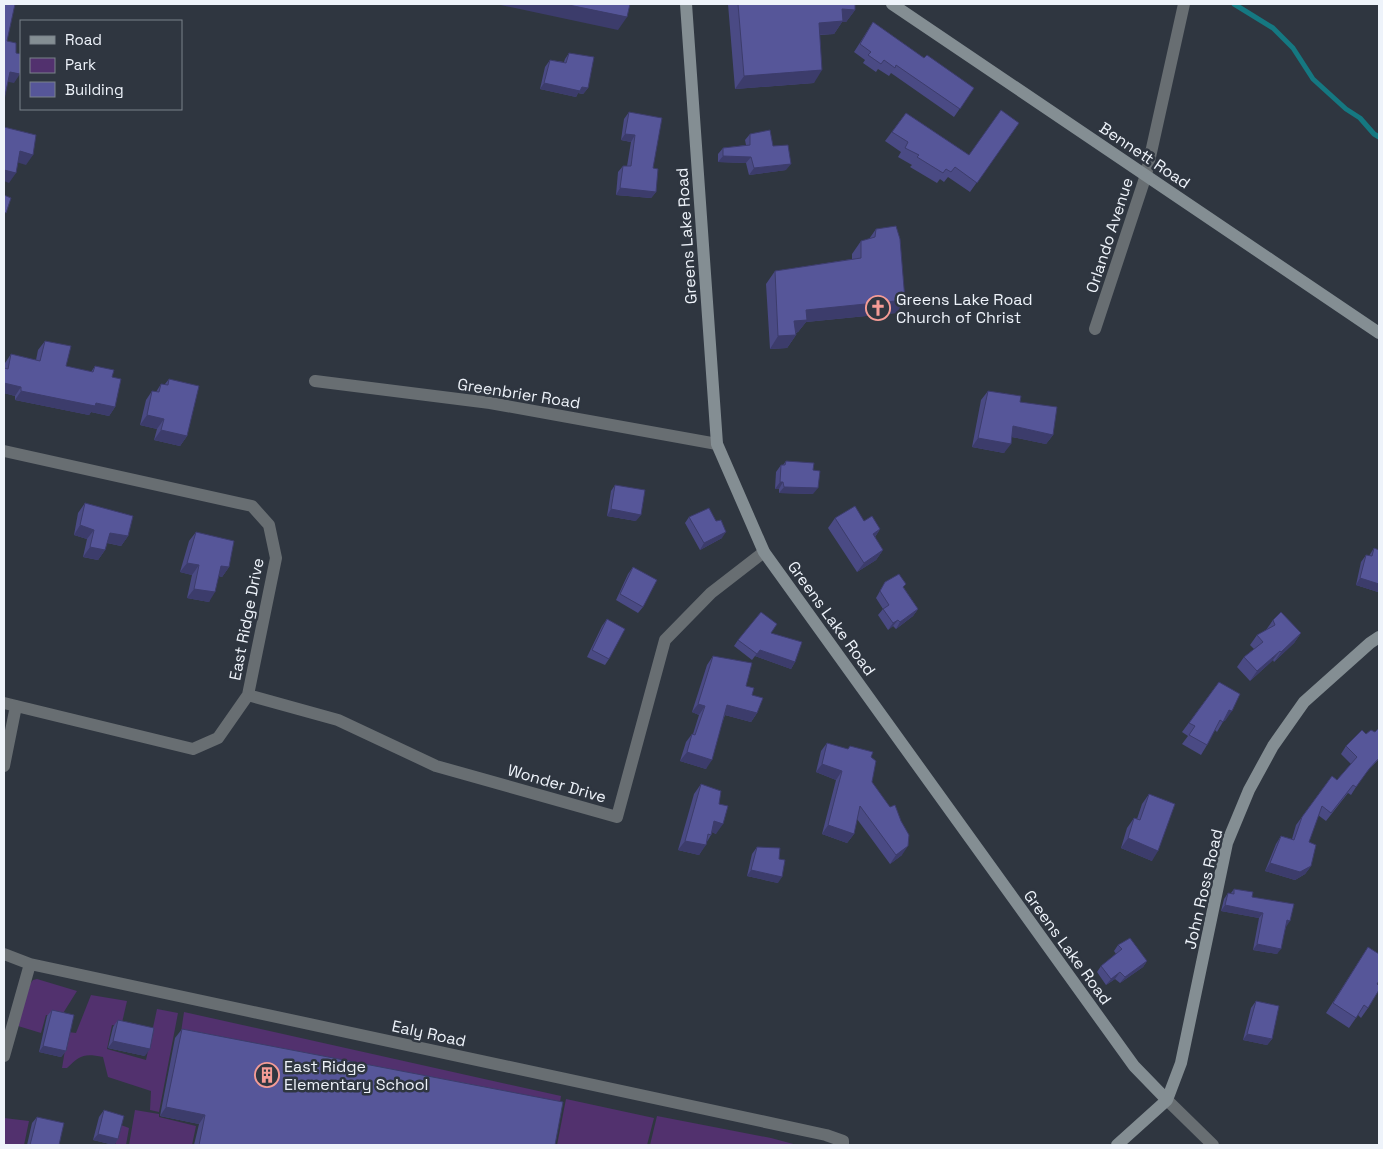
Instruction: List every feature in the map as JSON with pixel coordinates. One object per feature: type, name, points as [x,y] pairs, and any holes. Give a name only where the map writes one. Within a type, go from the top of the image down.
[{"type":"street","name":"Greens Lake Road","points":[[686,4],[717,444],[764,552],[1134,1066],[1213,1145]]},
{"type":"street","name":"Bennett Road","points":[[892,4],[1379,333]]},
{"type":"street","name":"Orlando Avenue","points":[[1095,329],[1146,175],[1184,4]]},
{"type":"street","name":"Greenbrier Road","points":[[315,382],[490,403],[717,444]]},
{"type":"street","name":"East Ridge Drive","points":[[4,451],[252,506],[269,525],[276,558],[248,695],[218,738],[193,748],[10,705]]},
{"type":"street","name":"Wonder Drive","points":[[248,695],[338,720],[436,766],[617,816],[665,640],[711,593],[764,552]]},
{"type":"street","name":"John Ross Road","points":[[1117,1145],[1167,1100],[1181,1063],[1227,843],[1249,790],[1273,746],[1304,702],[1379,637]]},
{"type":"street","points":[[4,766],[10,705]]},
{"type":"street","name":"Ealy Road","points":[[4,954],[30,964],[826,1134],[843,1141],[843,1145]]},
{"type":"street","points":[[4,1056],[30,964]]},
{"type":"green space","points":[[37,979],[77,991],[60,1018],[46,1015],[41,1033],[18,1026],[30,984],[33,980]]},
{"type":"green space","points":[[91,995],[127,1001],[121,1027],[112,1025],[107,1049],[146,1060],[157,1009],[178,1013],[159,1112],[150,1110],[151,1091],[108,1077],[103,1057],[83,1056],[75,1060],[67,1068],[62,1068],[68,1032],[76,1033]]},
{"type":"green space","points":[[184,1012],[561,1096],[559,1109],[180,1039]]},
{"type":"green space","points":[[566,1099],[654,1118],[647,1145],[557,1145]]},
{"type":"green space","points":[[135,1110],[159,1114],[159,1117],[196,1126],[192,1145],[129,1145]]},
{"type":"green space","points":[[657,1116],[771,1138],[797,1145],[650,1145]]},
{"type":"green space","points":[[4,1118],[29,1121],[24,1145],[4,1145]]},
{"type":"green space","points":[[121,1125],[129,1128],[126,1145],[115,1145]]},
{"type":"building","points":[[4,4],[15,4],[7,41],[16,43],[16,53],[20,54],[20,74],[10,72],[4,100]]},
{"type":"building","points":[[564,4],[630,4],[627,17]]},
{"type":"building","points":[[738,4],[855,4],[855,10],[842,9],[843,21],[819,23],[822,70],[744,76]]},
{"type":"building","points":[[873,22],[924,58],[927,55],[974,88],[960,109],[896,65],[895,68],[884,60],[881,64],[868,55],[871,52],[860,44]]},
{"type":"building","points":[[569,53],[594,57],[588,88],[582,87],[580,91],[544,83],[550,60],[566,63]]},
{"type":"building","points":[[1001,110],[1019,123],[977,183],[955,167],[951,172],[946,169],[943,173],[917,157],[919,155],[905,148],[908,142],[892,132],[906,113],[969,155]]},
{"type":"building","points":[[629,112],[662,118],[653,168],[658,169],[656,192],[620,188],[623,166],[631,166],[635,135],[625,134]]},
{"type":"building","points":[[4,127],[36,135],[33,155],[20,151],[16,173],[4,170]]},
{"type":"building","points":[[770,130],[773,146],[788,145],[791,164],[754,168],[751,157],[723,156],[723,148],[750,145],[750,134]]},
{"type":"building","points":[[4,195],[11,198],[6,213],[4,212]]},
{"type":"building","points":[[896,226],[900,239],[905,300],[806,310],[807,320],[794,321],[796,335],[778,336],[775,271],[861,258],[861,241],[875,237],[876,229]]},
{"type":"building","points":[[45,341],[71,346],[66,366],[93,372],[95,366],[114,370],[112,377],[121,379],[115,407],[96,403],[95,406],[21,391],[21,387],[4,383],[4,368],[8,369],[11,354],[40,361]]},
{"type":"building","points":[[169,379],[199,386],[187,436],[161,430],[164,419],[147,415],[152,391],[159,392],[161,384],[168,385]]},
{"type":"building","points":[[988,391],[1021,396],[1020,402],[1057,407],[1053,435],[1013,426],[1011,444],[978,438]]},
{"type":"building","points":[[786,461],[814,463],[813,470],[820,471],[818,488],[784,487],[783,482],[780,482],[781,465],[785,465]]},
{"type":"building","points":[[615,485],[645,490],[641,515],[611,509]]},
{"type":"building","points":[[85,503],[133,516],[128,536],[110,533],[105,550],[90,547],[94,530],[80,525]]},
{"type":"building","points":[[855,506],[864,521],[872,516],[880,529],[873,534],[883,550],[864,563],[835,518]]},
{"type":"building","points":[[709,508],[716,521],[721,520],[726,532],[704,543],[689,517]]},
{"type":"building","points":[[196,532],[234,541],[229,567],[221,566],[215,592],[194,589],[199,565],[187,563]]},
{"type":"building","points":[[1374,548],[1379,550],[1379,584],[1360,578],[1366,555],[1372,556]]},
{"type":"building","points":[[633,567],[657,580],[643,607],[620,594]]},
{"type":"building","points":[[899,574],[906,584],[903,587],[918,609],[900,622],[898,620],[893,623],[883,609],[889,605],[880,591],[885,582]]},
{"type":"building","points":[[761,612],[777,624],[771,633],[802,642],[795,662],[760,650],[757,654],[738,640]]},
{"type":"building","points":[[1281,612],[1301,633],[1257,671],[1244,657],[1263,642],[1257,635],[1275,625],[1273,620]]},
{"type":"building","points":[[607,619],[625,629],[609,659],[592,650]]},
{"type":"building","points":[[713,656],[752,663],[746,686],[754,688],[752,695],[763,698],[757,713],[727,705],[712,760],[687,752],[692,734],[695,735],[705,706],[698,704]]},
{"type":"building","points":[[1219,682],[1240,694],[1232,711],[1229,710],[1223,722],[1220,720],[1207,745],[1189,735],[1195,726],[1189,723]]},
{"type":"building","points":[[1379,728],[1379,758],[1356,787],[1353,785],[1331,813],[1322,806],[1309,842],[1316,845],[1311,866],[1300,872],[1270,863],[1281,836],[1294,840],[1302,817],[1332,776],[1337,780],[1357,757],[1346,746],[1362,730],[1366,734],[1371,730],[1375,732]]},
{"type":"building","points":[[827,743],[848,749],[850,746],[873,752],[871,757],[876,761],[872,782],[890,807],[895,805],[909,835],[908,846],[896,855],[860,806],[854,834],[828,825],[842,771],[822,764]]},
{"type":"building","points":[[701,784],[721,791],[719,804],[728,806],[723,824],[714,821],[711,835],[708,834],[706,845],[685,841]]},
{"type":"building","points":[[1149,794],[1175,804],[1158,851],[1128,838],[1134,818],[1140,820]]},
{"type":"building","points":[[757,847],[780,848],[779,859],[785,860],[782,877],[751,870]]},
{"type":"building","points":[[1234,889],[1253,892],[1252,897],[1294,904],[1290,921],[1287,920],[1281,949],[1257,944],[1263,913],[1225,905],[1228,893],[1234,894]]},
{"type":"building","points":[[1130,938],[1147,961],[1125,977],[1120,972],[1111,979],[1101,966],[1122,949],[1118,945]]},
{"type":"building","points":[[1368,947],[1379,954],[1379,981],[1377,984],[1379,990],[1368,1008],[1364,1005],[1356,1018],[1333,1003]]},
{"type":"building","points":[[1256,1001],[1279,1006],[1272,1039],[1247,1034]]},
{"type":"building","points":[[52,1010],[74,1015],[66,1051],[43,1046]]},
{"type":"building","points":[[118,1020],[154,1028],[150,1049],[113,1041]]},
{"type":"building","name":"East Ridge Elementary School","points":[[182,1029],[563,1102],[555,1145],[199,1145],[205,1115],[166,1107]]},
{"type":"building","points":[[104,1110],[124,1116],[118,1139],[98,1134]]},
{"type":"building","points":[[37,1117],[64,1123],[59,1145],[30,1145]]},
{"type":"waterway","points":[[1234,4],[1273,28],[1293,48],[1313,79],[1346,109],[1360,118],[1379,137]]},
{"type":"place","name":"Greens Lake Road Church of Christ","points":[[878,308]]},
{"type":"place","name":"East Ridge Elementary School","points":[[267,1075]]}]
